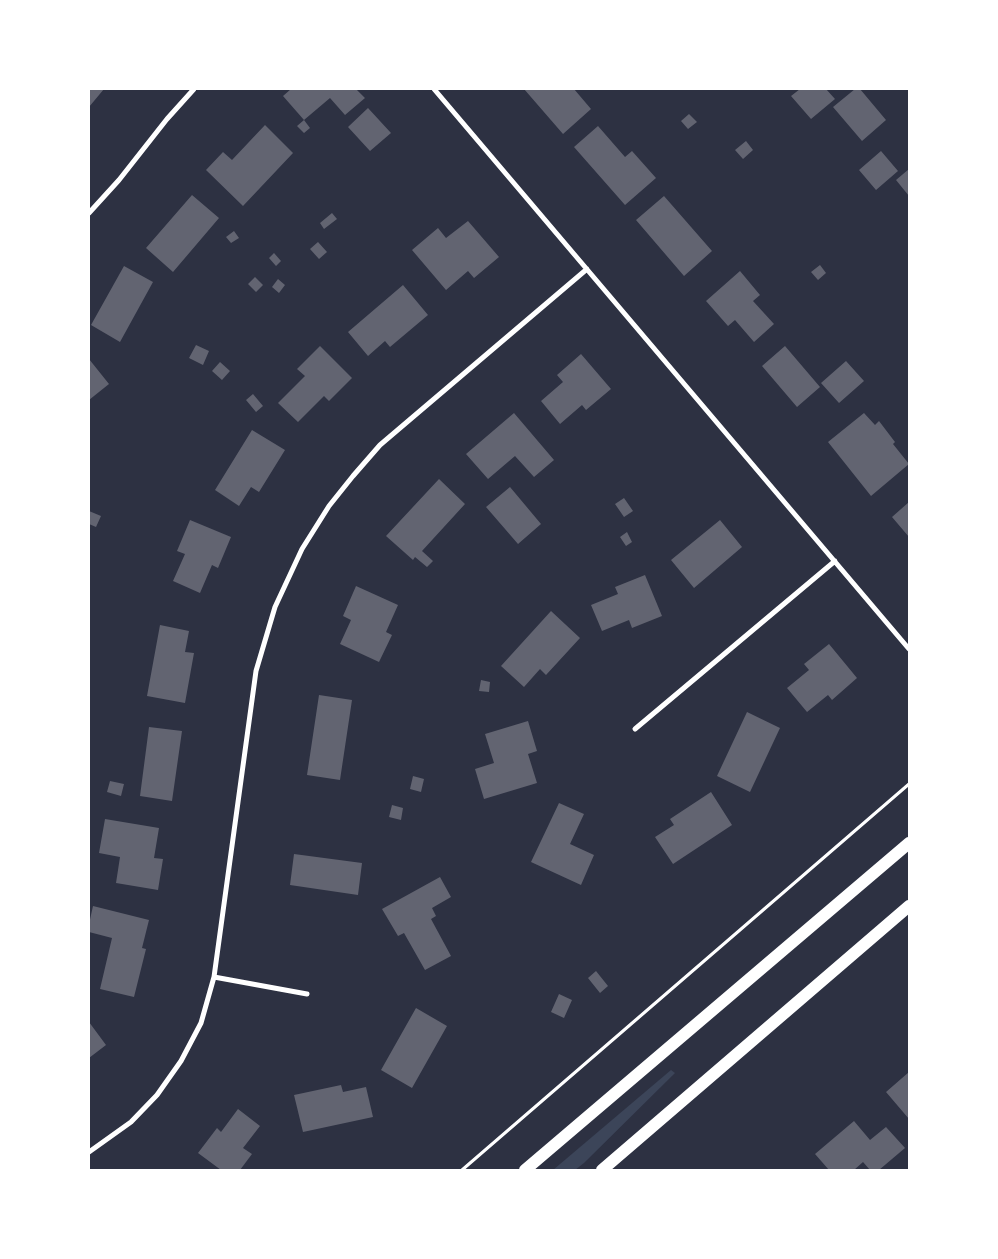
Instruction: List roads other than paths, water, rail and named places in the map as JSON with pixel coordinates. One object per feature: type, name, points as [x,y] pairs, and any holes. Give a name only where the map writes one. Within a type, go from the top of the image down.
[{"type":"main road","points":[[525,1170],[909,843]]},
{"type":"main road","points":[[602,1170],[909,906]]},
{"type":"street","points":[[89,213],[119,180],[167,118],[194,89]]},
{"type":"street","points":[[434,89],[909,649]]},
{"type":"street","points":[[89,1152],[131,1122],[157,1095],[182,1061],[201,1023],[214,977],[256,671],[275,607],[302,549],[329,506],[352,476],[380,445],[587,269]]},
{"type":"street","points":[[635,729],[835,561]]},
{"type":"street","points":[[214,977],[307,994]]}]
